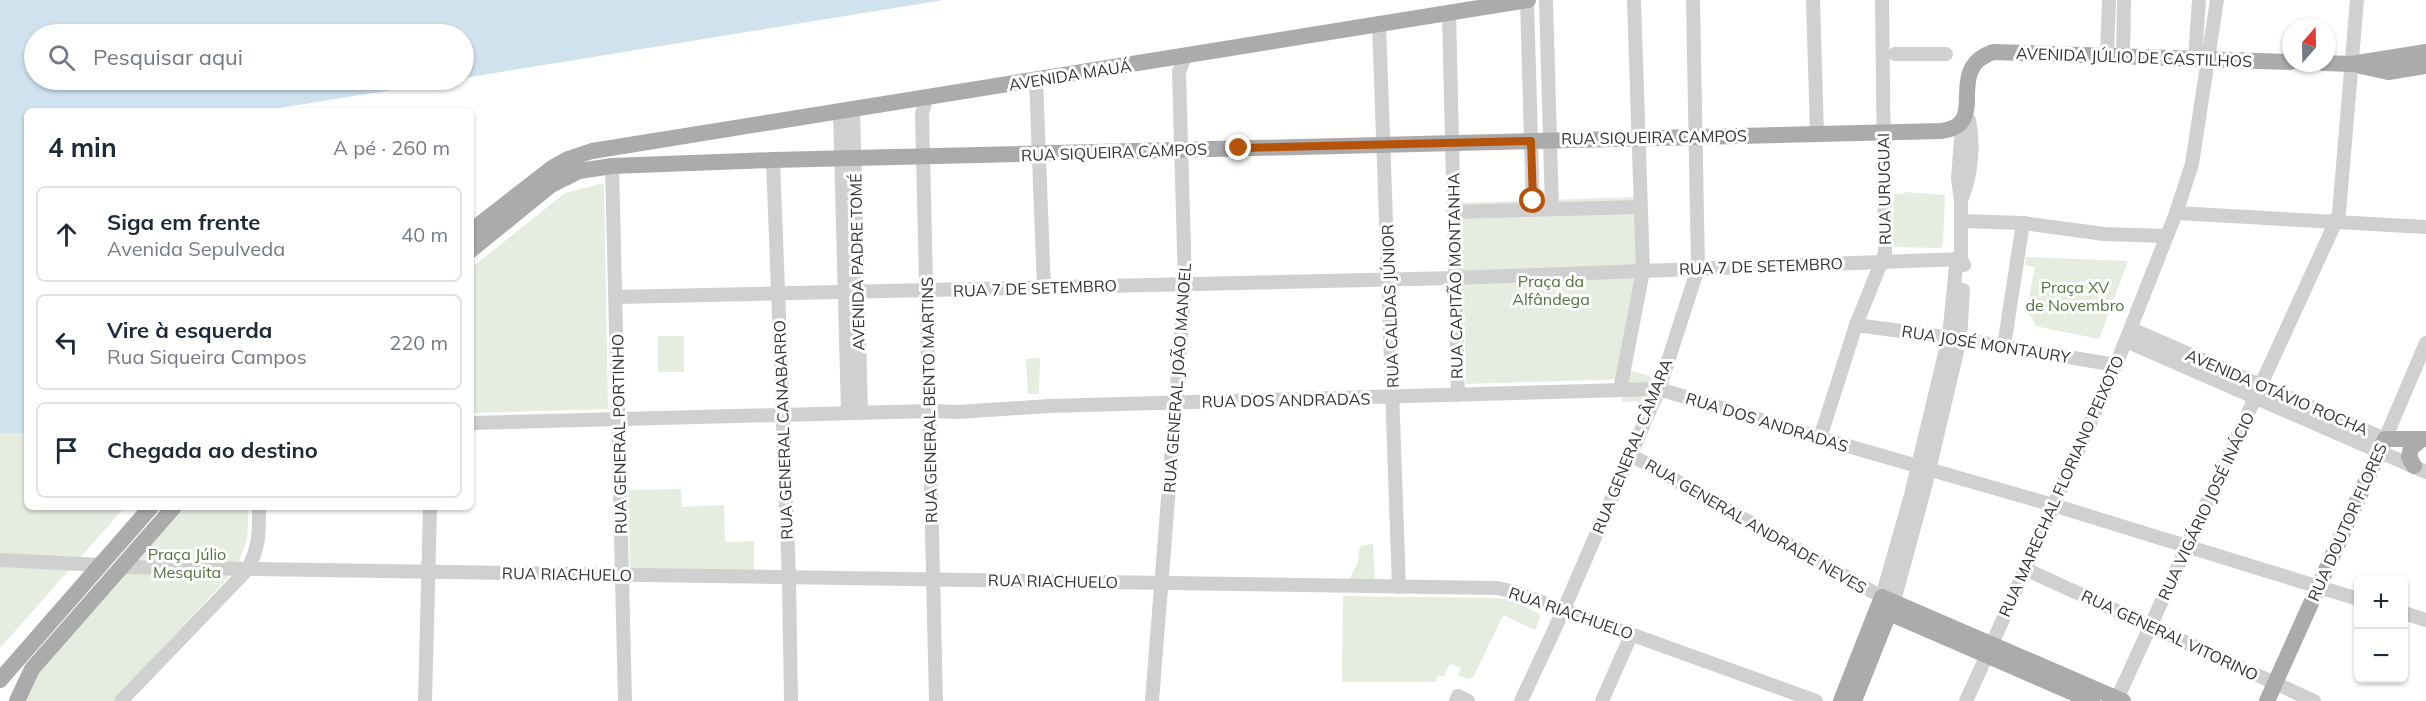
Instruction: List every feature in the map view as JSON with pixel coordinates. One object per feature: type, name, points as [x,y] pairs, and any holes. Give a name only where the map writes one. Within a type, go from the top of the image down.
[{"type":"main road","name":"AVENIDA MAUÁ","points":[[474,229],[552,168],[568,159],[612,147],[926,99],[1528,0]]},
{"type":"main road","points":[[2351,64],[2426,51]]},
{"type":"main road","name":"AVENIDA JÚLIO DE CASTILHOS","points":[[1967,111],[1969,73],[1979,59],[1993,52],[2282,62]]},
{"type":"main road","points":[[2336,63],[2351,64],[2388,72],[2426,66]]},
{"type":"main road","name":"RUA SIQUEIRA CAMPOS","points":[[474,248],[551,185],[579,171],[612,166],[1949,130],[1962,123],[1967,111]]},
{"type":"main road","points":[[2420,469],[2409,457],[2411,448],[2423,439]]},
{"type":"main road","name":"AVENIDA OTÁVIO ROCHA","points":[[2382,445],[2423,439]]},
{"type":"main road","name":"RUA DOUTOR FLORES","points":[[2268,701],[2382,445]]},
{"type":"main road","points":[[0,680],[148,510]]},
{"type":"main road","points":[[17,701],[32,669],[171,510]]},
{"type":"main road","points":[[1888,604],[1989,649],[2120,700]]},
{"type":"main road","points":[[1841,701],[1888,604]]},
{"type":"main road","points":[[1854,701],[1888,604]]},
{"type":"main road","points":[[1989,649],[2092,701]]},
{"type":"street","points":[[1528,0],[1533,210]]},
{"type":"street","points":[[1546,0],[1552,209]]},
{"type":"street","points":[[1620,390],[1642,271],[1634,0]]},
{"type":"street","name":"RUA GENERAL CÂMARA","points":[[1521,701],[1564,609],[1659,389],[1698,268],[1694,0]]},
{"type":"street","points":[[1813,0],[1817,133]]},
{"type":"street","name":"RUA URUGUAI","points":[[1820,438],[1856,325],[1885,253],[1882,0]]},
{"type":"street","points":[[2109,0],[2115,56]]},
{"type":"street","points":[[2115,56],[2124,0]]},
{"type":"street","points":[[2128,335],[2176,213],[2192,164],[2202,59],[2199,0]]},
{"type":"street","points":[[2202,59],[2217,0]]},
{"type":"street","name":"RUA VIGÁRIO JOSÉ INÁCIO","points":[[2120,700],[2151,627],[2337,221],[2357,0]]},
{"type":"street","name":"RUA CAPITÃO MONTANHA","points":[[1449,13],[1458,395]]},
{"type":"street","name":"RUA CALDAS JÚNIOR","points":[[1379,24],[1399,587]]},
{"type":"street","points":[[1895,54],[1946,54]]},
{"type":"street","name":"RUA GENERAL JOÃO MANOEL","points":[[1152,701],[1178,403],[1185,284],[1179,72],[1185,57]]},
{"type":"street","points":[[1036,80],[1044,288]]},
{"type":"street","name":"RUA GENERAL BENTO MARTINS","points":[[926,99],[922,114],[936,701]]},
{"type":"street","name":"AVENIDA PADRE TOMÉ","points":[[847,111],[854,413]]},
{"type":"street","points":[[1888,604],[1955,338],[1956,266],[1961,258],[1961,200],[1958,179],[1961,139],[1967,111]]},
{"type":"street","name":"RUA GENERAL CANABARRO","points":[[772,160],[789,578],[791,701]]},
{"type":"street","points":[[1532,166],[1551,165]]},
{"type":"street","name":"RUA GENERAL PORTINHO","points":[[612,166],[625,701]]},
{"type":"street","points":[[1532,187],[1551,187]]},
{"type":"street","points":[[1453,212],[1640,207]]},
{"type":"street","points":[[2176,213],[2426,227]]},
{"type":"street","points":[[1961,221],[2023,223],[2108,234],[2167,236]]},
{"type":"street","points":[[2004,346],[2023,223]]},
{"type":"street","name":"RUA 7 DE SETEMBRO","points":[[1642,271],[1961,258]]},
{"type":"street","points":[[1455,278],[1642,271]]},
{"type":"street","name":"RUA 7 DE SETEMBRO","points":[[616,297],[926,292],[1455,278]]},
{"type":"street","name":"RUA JOSÉ MONTAURY","points":[[1856,325],[1955,338],[2116,365]]},
{"type":"street","name":"AVENIDA OTÁVIO ROCHA","points":[[2128,335],[2382,445]]},
{"type":"street","name":"RUA MARECHAL FLORIANO PEIXOTO","points":[[1966,701],[2128,335]]},
{"type":"street","name":"RUA DOUTOR FLORES","points":[[2382,445],[2426,343]]},
{"type":"street","name":"RUA DOS ANDRADAS","points":[[474,423],[958,412],[1049,406],[1659,389],[2188,546],[2354,598]]},
{"type":"street","points":[[2382,445],[2420,469]]},
{"type":"street","name":"RUA GENERAL ANDRADE NEVES","points":[[1631,455],[1888,604]]},
{"type":"street","points":[[258,510],[260,539],[271,568]]},
{"type":"street","points":[[425,701],[430,510]]},
{"type":"street","points":[[121,701],[247,570],[260,539]]},
{"type":"street","points":[[0,560],[102,565]]},
{"type":"street","points":[[123,567],[247,570]]},
{"type":"street","name":"RUA RIACHUELO","points":[[247,570],[271,568],[622,576],[1497,588],[1564,609],[1816,701]]},
{"type":"street","name":"RUA GENERAL VITORINO","points":[[2025,569],[2314,701]]},
{"type":"street","points":[[2408,615],[2426,620]]},
{"type":"street","points":[[1602,701],[1628,642],[1625,631]]},
{"type":"street","points":[[1456,701],[1458,696],[1468,701]]},
{"type":"green space","points":[[604,183],[608,409],[474,413],[474,266],[565,193]]},
{"type":"green space","points":[[1904,192],[1945,195],[1941,248],[1894,247],[1892,244],[1894,194],[1904,194]]},
{"type":"green space","name":"Praça da Alfândega","points":[[1636,197],[1638,256],[1625,368],[1654,378],[1644,401],[1622,402],[1624,379],[1466,384],[1460,203]]},
{"type":"green space","name":"Praça XV de Novembro","points":[[2026,257],[2128,261],[2099,339],[2035,326],[2033,319],[2026,312],[2035,267],[2025,265]]},
{"type":"green space","points":[[658,336],[684,336],[684,372],[658,372]]},
{"type":"green space","points":[[1040,358],[1039,394],[1028,394],[1026,359]]},
{"type":"green space","points":[[0,433],[24,433],[24,510],[122,510],[0,648]]},
{"type":"green space","points":[[681,489],[682,507],[724,505],[725,542],[754,541],[754,570],[630,568],[628,490]]},
{"type":"green space","name":"Praça Júlio Mesquita","points":[[182,510],[249,510],[247,540],[236,569],[113,701],[24,701],[36,675]]},
{"type":"green space","points":[[1373,544],[1375,582],[1349,580],[1358,562],[1360,546]]},
{"type":"green space","points":[[1343,596],[1508,599],[1538,613],[1540,618],[1535,630],[1503,615],[1473,678],[1467,679],[1458,675],[1461,668],[1450,664],[1444,677],[1438,675],[1435,682],[1342,682]]},
{"type":"water","points":[[0,0],[943,0],[474,76],[474,24],[24,24],[24,90],[391,90],[279,108],[24,108],[24,433],[0,433]]},
{"type":"route","points":[[1239,148],[1531,141],[1533,201]]}]
